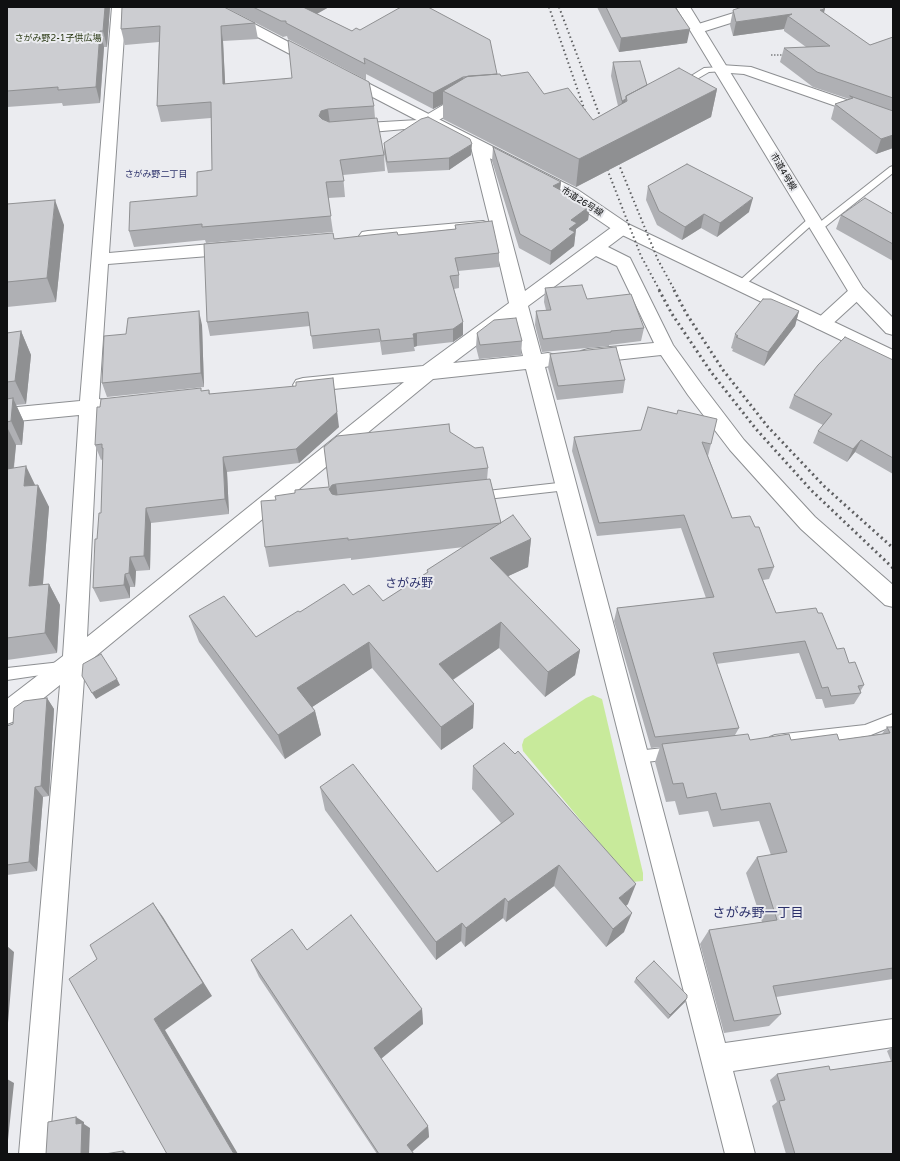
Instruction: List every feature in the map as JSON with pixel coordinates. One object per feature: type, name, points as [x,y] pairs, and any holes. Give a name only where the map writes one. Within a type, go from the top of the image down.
[{"type":"street","points":[[34,1154],[69,663],[119,7]]},
{"type":"street","name":"市道26号線","points":[[211,7],[572,194],[622,228],[893,358]]},
{"type":"street","name":"市道4号線","points":[[683,7],[857,292],[893,329]]},
{"type":"street","points":[[697,28],[767,7]]},
{"type":"street","points":[[721,69],[746,70],[893,121]]},
{"type":"street","points":[[338,130],[422,124],[463,99],[486,98]]},
{"type":"street","points":[[479,147],[740,1154]]},
{"type":"street","points":[[351,238],[499,225]]},
{"type":"street","points":[[7,713],[428,372],[622,228]]},
{"type":"street","points":[[100,259],[249,246]]},
{"type":"street","points":[[595,248],[624,262],[666,348],[695,390],[737,445],[808,523],[893,598]]},
{"type":"street","points":[[822,324],[857,292]]},
{"type":"street","points":[[287,387],[666,348]]},
{"type":"street","points":[[7,415],[123,404]]},
{"type":"street","points":[[715,1059],[893,1033]]},
{"type":"lane","points":[[673,89],[707,70],[721,69]]},
{"type":"lane","points":[[741,284],[815,224],[893,169]]},
{"type":"lane","points":[[465,497],[567,486]]},
{"type":"lane","points":[[7,674],[69,663]]},
{"type":"lane","points":[[763,743],[866,731],[893,720]]},
{"type":"lane","points":[[636,757],[684,752]]},
{"type":"path","points":[[765,56],[785,55]]},
{"type":"green space","points":[[593,695],[602,699],[643,873],[643,881],[632,882],[523,751],[522,745],[524,739],[586,698]]},
{"type":"building","points":[[7,7],[105,7],[103,31],[100,31],[96,87],[58,90],[58,87],[7,91]]},
{"type":"building","points":[[122,7],[224,7],[255,23],[221,26],[223,84],[292,78],[288,40],[369,82],[374,106],[328,109],[321,111],[319,116],[329,122],[377,118],[384,155],[340,160],[344,181],[326,182],[331,216],[202,227],[202,224],[129,231],[130,202],[197,196],[197,172],[212,170],[211,102],[157,106],[160,26],[121,29]]},
{"type":"building","points":[[253,7],[303,7],[352,31],[356,28],[360,30],[401,7],[428,7],[490,40],[497,74],[463,77],[433,93],[364,58],[365,64],[286,23],[286,21],[281,21]]},
{"type":"building","points":[[606,7],[675,7],[690,29],[621,38]]},
{"type":"building","points":[[742,7],[822,7],[825,9],[820,10],[870,45],[893,37],[893,98],[817,72],[784,48],[830,46],[788,16],[792,14],[736,22],[733,10]]},
{"type":"building","points":[[640,61],[647,85],[626,96],[626,99],[622,101],[613,62]]},
{"type":"building","points":[[679,68],[717,89],[579,159],[443,91],[468,76],[500,74],[501,76],[528,72],[544,94],[568,88],[593,120],[627,101],[626,96]]},
{"type":"building","points":[[850,96],[893,111],[893,135],[881,139],[835,104],[853,98]]},
{"type":"building","points":[[428,117],[470,139],[472,144],[449,158],[387,162],[384,143],[421,119]]},
{"type":"building","points":[[493,147],[561,182],[553,186],[590,206],[571,220],[577,223],[569,229],[575,232],[551,251],[520,234]]},
{"type":"building","points":[[687,164],[753,198],[720,223],[704,214],[685,227],[659,211],[648,186]]},
{"type":"building","points":[[865,198],[893,214],[893,244],[841,215]]},
{"type":"building","points":[[55,200],[47,278],[7,282],[7,204]]},
{"type":"building","points":[[492,221],[499,253],[455,258],[459,275],[450,276],[463,322],[453,329],[417,333],[413,334],[414,338],[381,341],[379,329],[311,336],[308,312],[207,322],[204,244],[333,233],[334,239],[397,232],[398,235],[456,229],[455,225]]},
{"type":"building","points":[[582,285],[587,299],[631,294],[644,328],[543,339],[536,311],[551,310],[545,288]]},
{"type":"building","points":[[763,299],[771,299],[799,311],[768,352],[736,337],[738,336],[735,334]]},
{"type":"building","points":[[199,311],[201,373],[102,383],[104,336],[126,334],[128,318]]},
{"type":"building","points":[[516,318],[522,341],[480,345],[477,333],[494,320]]},
{"type":"building","points":[[21,331],[15,381],[7,382],[7,333]]},
{"type":"building","points":[[845,337],[893,360],[893,458],[861,440],[853,449],[818,431],[832,414],[794,395],[818,365]]},
{"type":"building","points":[[616,347],[625,380],[558,386],[550,354]]},
{"type":"building","points":[[333,378],[337,412],[296,449],[223,457],[225,499],[146,508],[144,556],[130,557],[129,573],[125,574],[124,585],[93,588],[95,539],[97,539],[99,513],[101,513],[103,448],[102,444],[95,445],[97,407],[100,407],[101,399],[201,388],[201,391],[209,390],[209,394],[296,386],[296,382]]},
{"type":"building","points":[[13,398],[11,421],[7,422],[7,399]]},
{"type":"building","points":[[648,407],[677,414],[678,410],[717,419],[711,444],[702,442],[732,518],[750,516],[755,527],[759,527],[774,567],[758,569],[776,613],[816,608],[818,613],[822,613],[837,649],[844,648],[849,663],[855,662],[864,685],[858,686],[861,693],[831,696],[828,687],[822,688],[805,641],[713,653],[739,728],[655,737],[617,608],[714,597],[684,515],[599,523],[574,437],[641,430]]},
{"type":"building","points":[[449,424],[450,432],[475,448],[483,447],[488,468],[336,484],[332,485],[329,489],[332,494],[336,495],[490,479],[501,523],[348,540],[348,538],[265,547],[261,501],[276,500],[275,496],[295,493],[295,490],[329,487],[324,447],[337,436]]},
{"type":"building","points":[[26,466],[24,486],[38,485],[29,586],[49,584],[45,633],[7,638],[7,469]]},
{"type":"building","points":[[513,515],[531,539],[490,558],[580,650],[548,672],[501,622],[439,664],[474,704],[441,727],[369,642],[297,688],[315,711],[278,735],[189,616],[224,596],[256,637],[298,611],[300,612],[344,584],[353,595],[369,585],[383,601],[428,572],[427,570]]},
{"type":"building","points":[[101,654],[117,679],[92,693],[82,676],[83,664]]},
{"type":"building","points":[[47,698],[41,786],[35,787],[29,862],[7,865],[7,726],[13,724],[14,708],[24,701]]},
{"type":"building","points":[[887,727],[893,727],[893,968],[773,986],[781,1014],[734,1021],[709,930],[777,920],[757,857],[787,852],[770,803],[721,810],[716,793],[687,798],[683,783],[673,784],[662,744],[748,734],[750,740],[789,734],[791,740],[837,734],[839,740],[890,733]]},
{"type":"building","points":[[504,743],[515,754],[518,751],[636,884],[619,898],[632,913],[613,929],[559,865],[508,902],[505,898],[466,928],[462,923],[436,942],[320,787],[353,764],[437,872],[514,814],[473,766]]},
{"type":"building","points":[[153,903],[203,983],[154,1019],[234,1154],[167,1154],[69,979],[97,959],[90,945]]},
{"type":"building","points":[[351,915],[422,1009],[374,1048],[428,1126],[407,1145],[414,1154],[379,1154],[251,960],[292,929],[307,950]]},
{"type":"building","points":[[654,961],[687,995],[687,998],[670,1015],[636,978]]},
{"type":"building","points":[[893,1061],[893,1154],[795,1154],[779,1101],[785,1100],[777,1074],[829,1066],[830,1070]]},
{"type":"building","points":[[76,1117],[76,1124],[82,1123],[81,1154],[46,1154],[48,1122]]},
{"type":"building","points":[[123,1151],[123,1154],[105,1154]]},
{"type":"railway","points":[[549,7],[588,120]]},
{"type":"railway","points":[[559,7],[604,127]]},
{"type":"railway","points":[[615,155],[658,260],[675,291]]},
{"type":"railway","points":[[604,161],[641,256],[660,291]]},
{"type":"railway","points":[[659,290],[672,314],[711,372],[756,429],[811,490],[893,568]]},
{"type":"railway","points":[[674,290],[686,313],[723,370],[768,427],[825,487],[893,548]]},
{"type":"district","name":"さがみ野二丁目","points":[[156,175]]},
{"type":"district","name":"さがみ野","points":[[409,584]]},
{"type":"district","name":"さがみ野一丁目","points":[[758,914]]},
{"type":"park label","name":"さがみ野2-1子供広場","points":[[58,39]]}]
